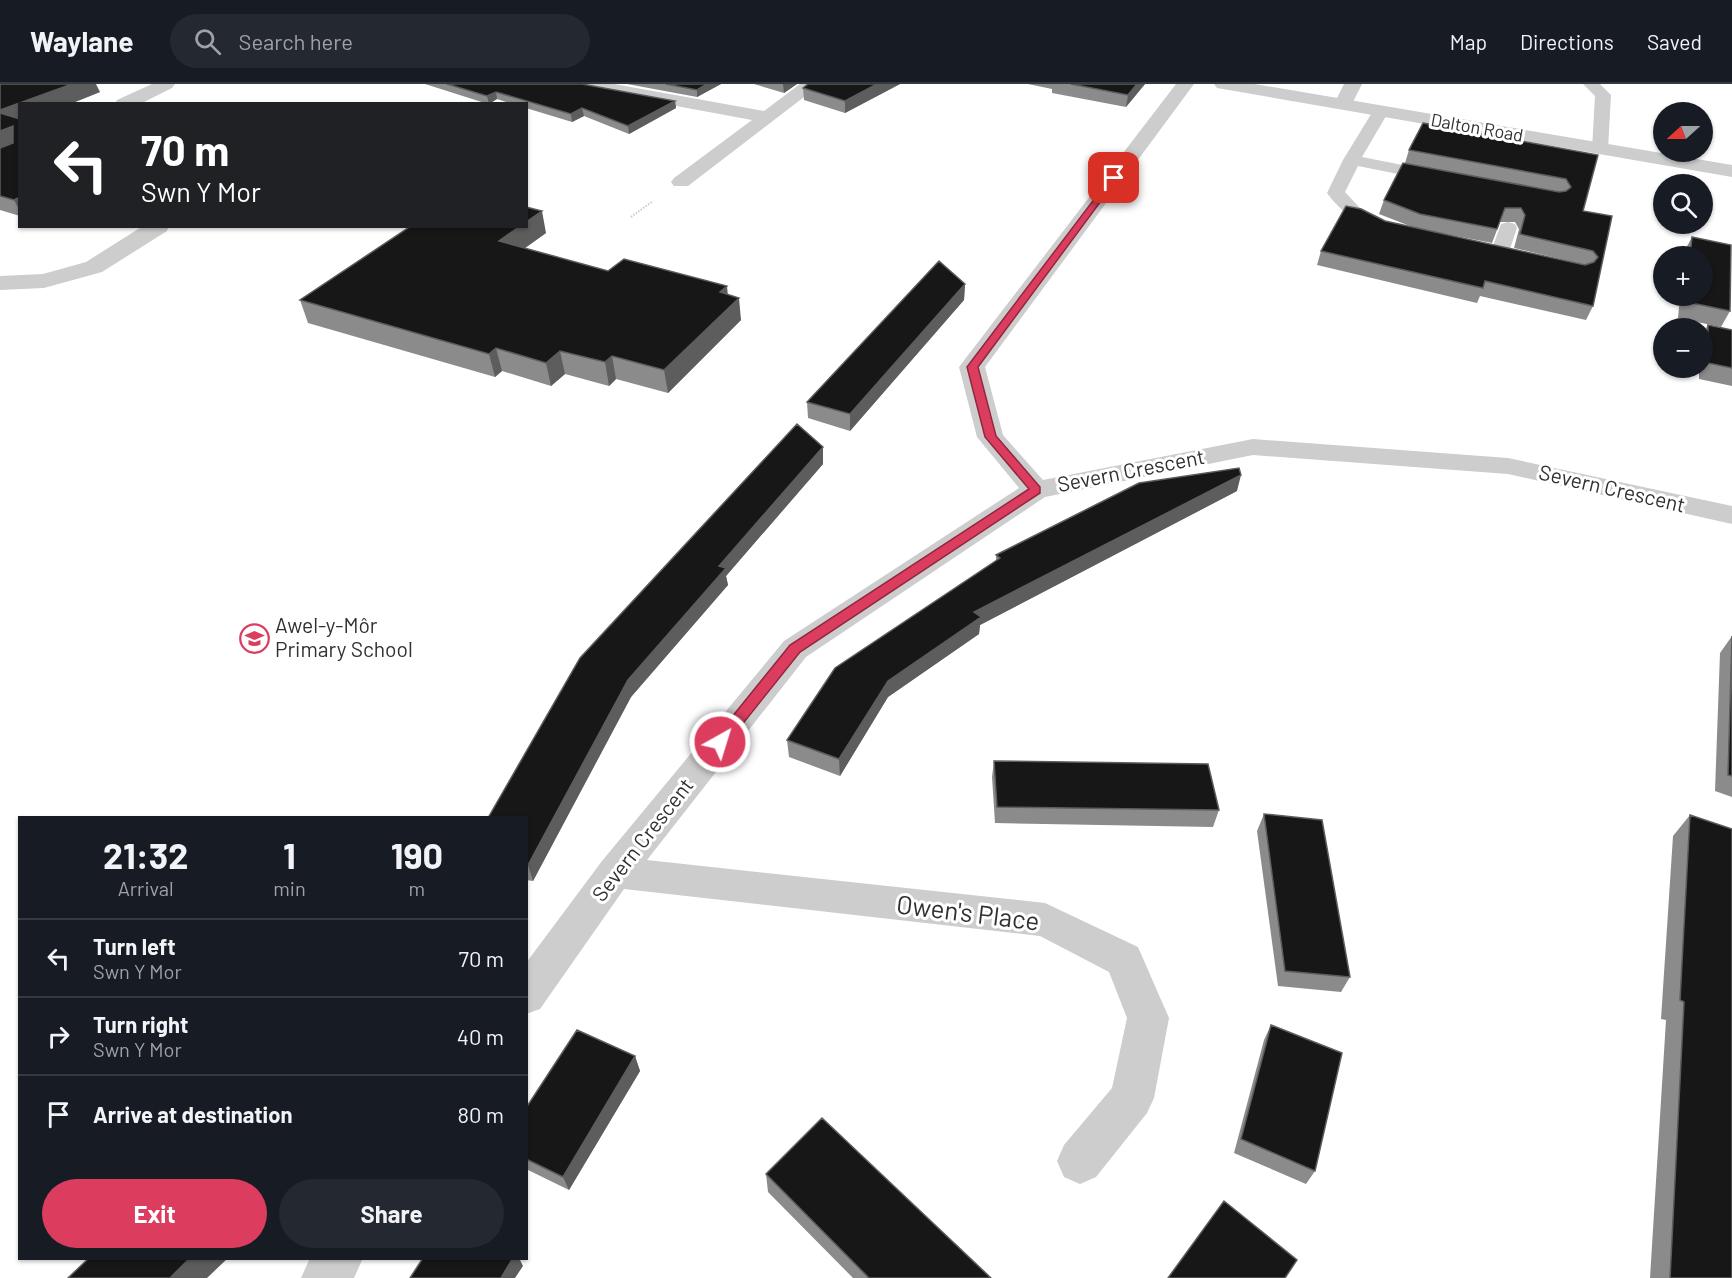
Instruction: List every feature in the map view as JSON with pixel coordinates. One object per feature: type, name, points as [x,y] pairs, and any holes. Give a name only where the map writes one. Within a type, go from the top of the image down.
[{"type":"street","points":[[128,102],[166,84]]},
{"type":"street","points":[[584,84],[765,117]]},
{"type":"street","points":[[681,182],[812,84]]},
{"type":"street","points":[[1036,490],[990,437],[972,367],[1185,84]]},
{"type":"street","name":"Dalton Road","points":[[1223,84],[1732,171]]},
{"type":"street","points":[[1343,104],[1353,84]]},
{"type":"street","points":[[0,283],[44,281],[94,267],[156,228]]},
{"type":"street","name":"Severn Crescent","points":[[528,993],[615,872],[795,649],[1036,490],[1253,447],[1508,466],[1732,515]]},
{"type":"street","name":"Owen's Place","points":[[615,872],[1045,920],[1124,960],[1148,1018],[1131,1098],[1080,1161]]},
{"type":"street","points":[[325,1278],[338,1260]]},
{"type":"lane","points":[[1591,84],[1603,95],[1600,149]]},
{"type":"lane","points":[[1382,111],[1352,160],[1336,193],[1353,211],[1388,229],[1399,232]]},
{"type":"lane","points":[[1352,160],[1453,180]]},
{"type":"lane","points":[[1500,254],[1508,228]]},
{"type":"lane","points":[[1478,249],[1522,258]]},
{"type":"building","points":[[0,84],[72,84],[18,102],[0,110]]},
{"type":"building","points":[[447,84],[582,84],[675,101],[628,126],[582,108],[571,114],[496,92],[487,96]]},
{"type":"building","points":[[666,84],[707,84],[697,90]]},
{"type":"building","points":[[808,84],[877,84],[845,101],[803,88]]},
{"type":"building","points":[[1071,84],[1137,84],[1128,95]]},
{"type":"building","points":[[0,113],[18,118],[18,198],[14,200],[0,196],[0,148],[13,143],[13,126],[0,131]]},
{"type":"building","points":[[1423,123],[1598,155],[1583,211],[1612,216],[1593,306],[1485,281],[1483,288],[1321,251],[1346,206],[1361,209],[1385,221],[1585,265],[1594,262],[1598,257],[1593,251],[1520,234],[1525,215],[1521,208],[1505,208],[1497,229],[1420,214],[1384,200],[1403,163],[1559,192],[1571,187],[1566,179],[1409,150]]},
{"type":"building","points":[[528,208],[542,211],[528,221]]},
{"type":"building","points":[[408,228],[517,228],[499,241],[608,271],[624,259],[727,286],[720,292],[739,298],[664,370],[612,356],[605,362],[560,351],[546,363],[496,348],[489,354],[300,300]]},
{"type":"building","points":[[1692,237],[1731,245],[1730,311],[1706,306],[1713,306],[1713,246],[1691,246]]},
{"type":"building","points":[[939,261],[965,284],[850,414],[807,402]]},
{"type":"building","points":[[1713,326],[1732,330],[1732,368],[1713,364]]},
{"type":"building","points":[[797,424],[823,447],[719,566],[726,568],[628,680],[528,865],[528,816],[489,816],[580,658]]},
{"type":"building","points":[[1239,468],[1241,475],[974,612],[981,617],[888,681],[839,759],[787,740],[835,668],[1000,558],[996,555],[1139,483]]},
{"type":"building","points":[[1732,636],[1732,776],[1728,775]]},
{"type":"building","points":[[994,761],[1208,764],[1219,810],[997,807]]},
{"type":"building","points":[[1264,814],[1322,820],[1350,977],[1285,971]]},
{"type":"building","points":[[1690,815],[1732,829],[1732,1278],[1670,1278],[1684,1002],[1680,1000]]},
{"type":"building","points":[[1271,1025],[1342,1053],[1315,1171],[1241,1139]]},
{"type":"building","points":[[577,1030],[635,1056],[563,1177],[528,1160],[528,1105]]},
{"type":"building","points":[[822,1118],[991,1278],[869,1278],[766,1174]]},
{"type":"building","points":[[1224,1201],[1297,1260],[1285,1278],[1168,1278]]},
{"type":"building","points":[[87,1260],[188,1260],[170,1278],[68,1278]]},
{"type":"building","points":[[422,1260],[512,1260],[501,1278],[410,1278]]},
{"type":"place","name":"Awel-y-Môr Primary School","points":[[254,638]]},
{"type":"route","points":[[720,742],[795,649],[1036,490],[990,437],[972,367],[1114,178]]}]
